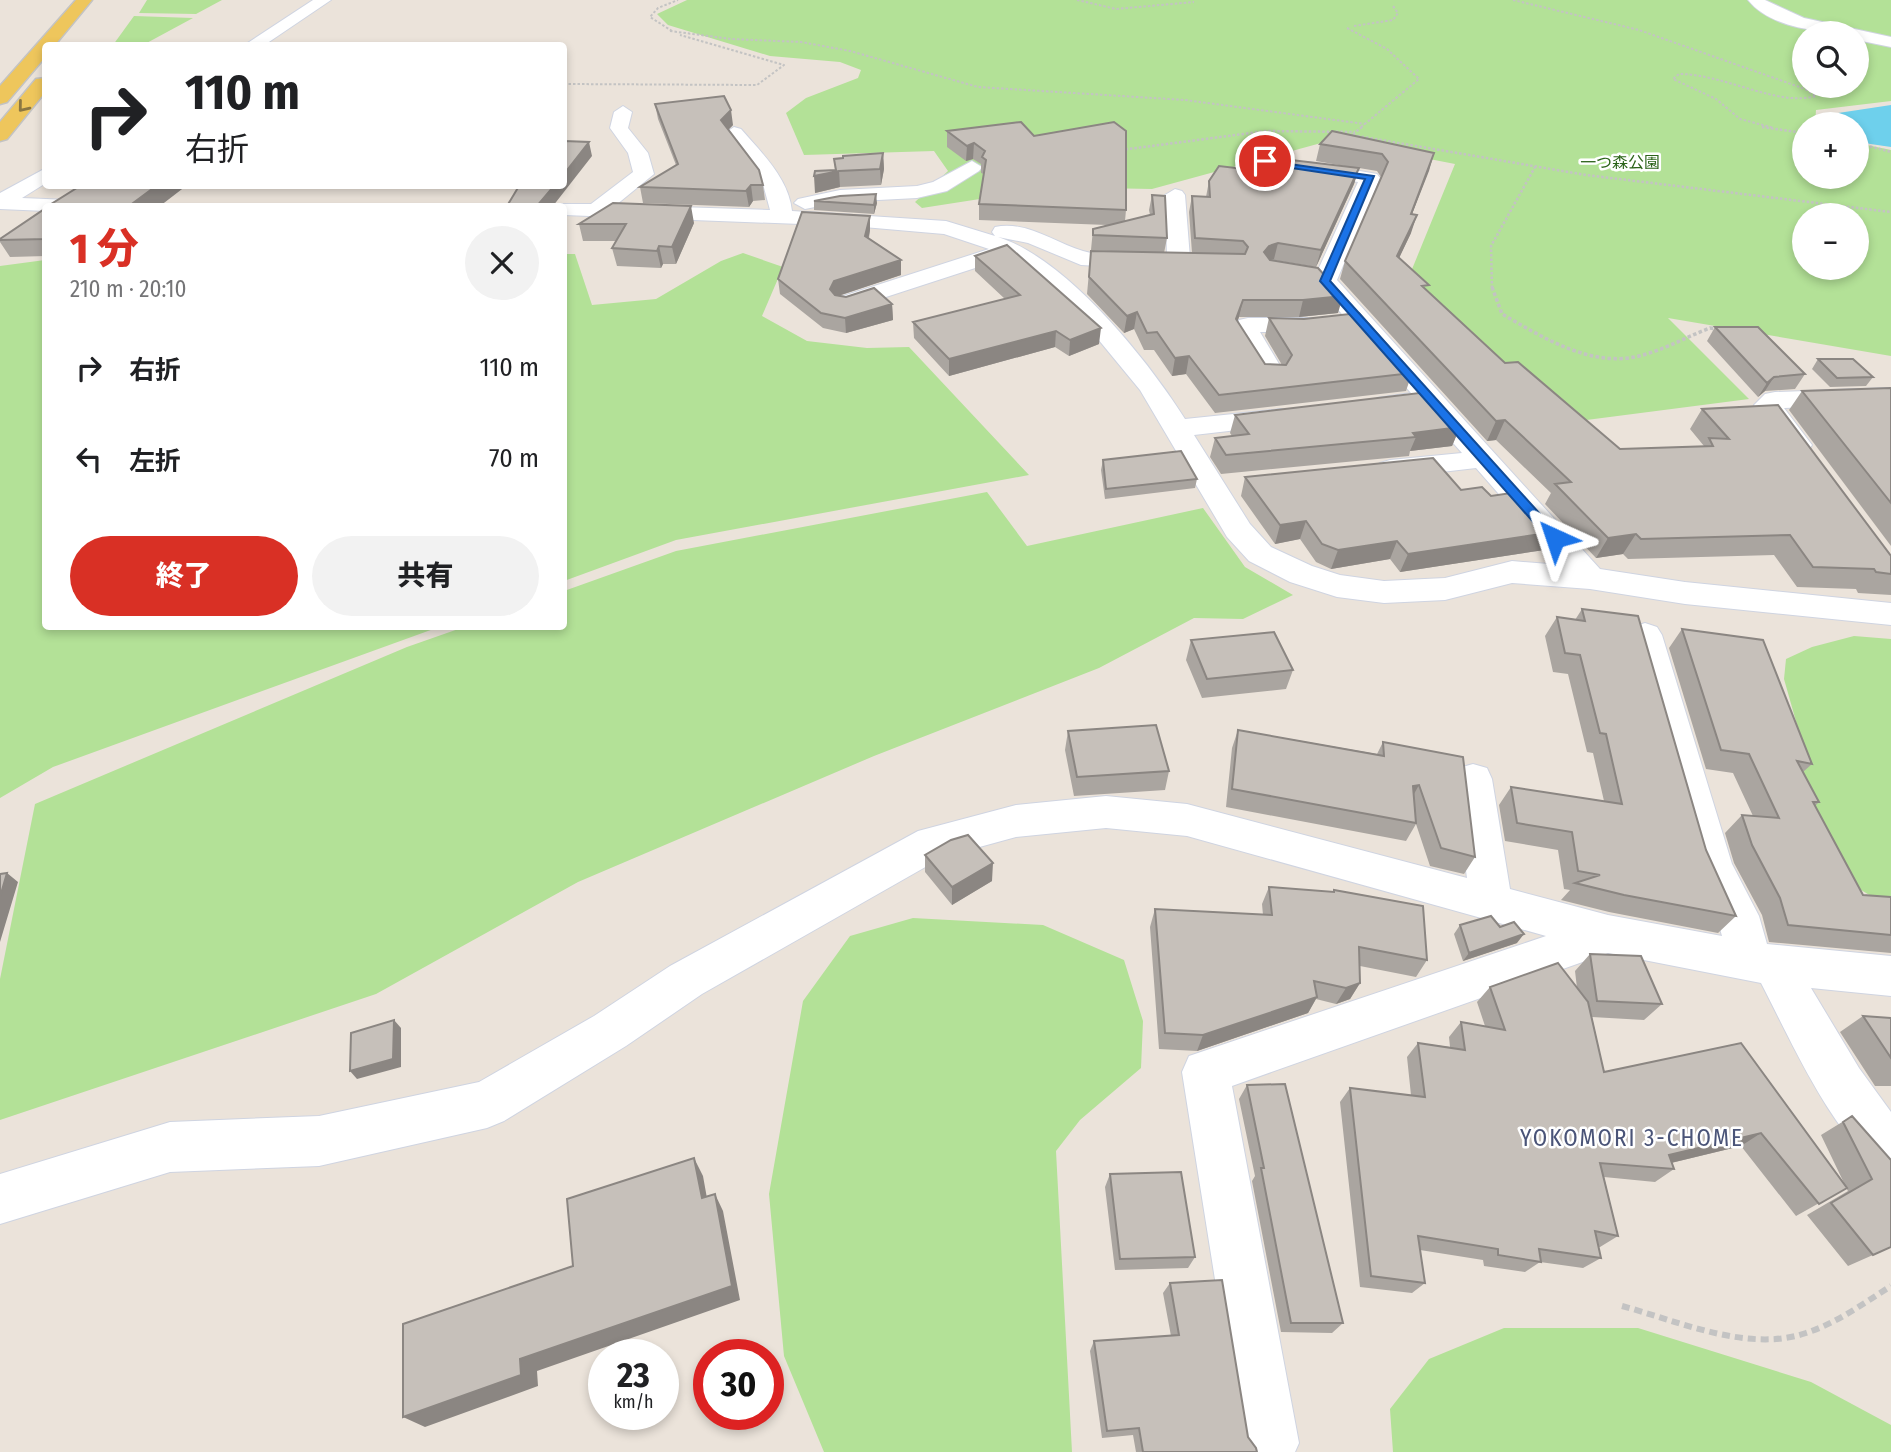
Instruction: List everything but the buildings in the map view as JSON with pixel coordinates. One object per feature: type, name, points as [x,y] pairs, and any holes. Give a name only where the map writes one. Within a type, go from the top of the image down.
[{"type":"main road","points":[[48,42],[84,0]]},
{"type":"main road","points":[[0,98],[42,49]]},
{"type":"main road","points":[[0,135],[42,84]]},
{"type":"street","points":[[257,42],[323,0]]},
{"type":"street","points":[[1756,0],[1760,5],[1778,13],[1806,21]]},
{"type":"street","points":[[1869,37],[1891,42]]},
{"type":"street","points":[[597,209],[644,174],[638,153],[619,128],[622,112]]},
{"type":"street","points":[[734,133],[762,166],[782,213]]},
{"type":"street","points":[[1291,166],[1370,178],[1325,281],[1590,578]]},
{"type":"street","points":[[782,213],[839,196],[916,192],[940,187],[972,167]]},
{"type":"street","points":[[0,202],[42,176]]},
{"type":"street","points":[[1168,263],[1179,258],[1175,195]]},
{"type":"street","points":[[0,202],[42,204]]},
{"type":"street","points":[[567,209],[782,213],[946,228],[1012,249],[1040,269],[1102,328],[1151,387],[1174,429],[1225,486],[1238,530],[1259,554],[1301,574],[1337,586],[1384,592],[1445,589],[1512,572],[1590,578],[1685,593],[1891,614]]},
{"type":"street","points":[[986,240],[1002,232],[1034,238],[1081,258],[1206,264]]},
{"type":"street","points":[[846,303],[1012,249]]},
{"type":"street","points":[[1301,274],[1326,278]]},
{"type":"street","points":[[1272,374],[1247,335],[1248,325],[1298,327],[1359,320]]},
{"type":"street","points":[[1798,372],[1823,399]]},
{"type":"street","points":[[1812,463],[1768,405],[1775,400],[1891,396]]},
{"type":"street","points":[[1362,407],[1429,399]]},
{"type":"street","points":[[1174,429],[1308,414]]},
{"type":"street","points":[[1361,472],[1483,459]]},
{"type":"street","points":[[1645,635],[1712,867],[1762,963],[1878,1135],[1891,1148]]},
{"type":"street","points":[[1474,779],[1491,902]]},
{"type":"street","points":[[0,1199],[170,1147],[319,1141],[487,1104],[610,1031],[686,980],[932,843],[1016,821],[1107,812],[1187,820],[1608,934],[1762,963],[1891,976]]},
{"type":"street","points":[[1270,1443],[1206,1072],[1608,934]]},
{"type":"path","points":[[567,84],[709,88],[757,85],[784,65],[741,55],[670,30],[650,17],[652,12],[663,5],[678,0]]},
{"type":"path","points":[[1077,0],[1116,9],[1194,2]]},
{"type":"path","points":[[1513,0],[1639,30],[1805,89],[1816,96],[1807,101],[1782,97],[1706,75],[1679,74],[1673,79],[1716,99],[1740,119],[1758,126],[1792,131]]},
{"type":"path","points":[[1354,26],[1393,20],[1398,13],[1393,6]]},
{"type":"path","points":[[1347,28],[1379,42],[1405,60],[1419,79],[1352,135],[1535,167],[1891,212]]},
{"type":"path","points":[[670,30],[731,39],[801,42],[850,51],[978,88],[1185,100],[1366,124]]},
{"type":"path","points":[[1117,150],[1219,133],[1301,127],[1356,132]]},
{"type":"path","points":[[1869,146],[1891,152]]},
{"type":"path","points":[[1535,167],[1491,246],[1492,288],[1502,314],[1558,345],[1618,359],[1653,351],[1710,328],[1723,330]]},
{"type":"path","points":[[1622,1306],[1742,1336],[1797,1336],[1859,1307],[1891,1286]]},
{"type":"green space","points":[[147,0],[222,0],[196,14],[139,13]]},
{"type":"green space","name":"一つ森公園","points":[[687,0],[1891,0],[1891,101],[1816,112],[1792,112],[1792,189],[1869,189],[1869,145],[1891,150],[1891,356],[1668,318],[1749,399],[1571,422],[1408,279],[1455,164],[1332,140],[1152,189],[1099,188],[1012,194],[922,208],[915,202],[948,171],[934,151],[804,155],[786,113],[806,98],[858,78],[861,70],[840,62],[770,56],[668,25],[657,14]]},
{"type":"green space","points":[[134,16],[193,18],[149,42],[115,42]]},
{"type":"green space","points":[[743,253],[783,267],[762,316],[807,341],[867,348],[909,347],[1029,475],[676,540],[567,580],[567,254],[575,254],[592,305],[656,299],[721,261]]},
{"type":"green space","points":[[42,260],[42,630],[431,630],[53,767],[0,798],[0,266]]},
{"type":"green space","points":[[987,492],[1027,546],[1203,508],[1245,567],[1293,595],[1243,619],[1194,618],[1099,668],[874,756],[578,882],[376,994],[0,1120],[0,979],[35,804],[407,647],[455,630],[567,630],[567,590],[676,551]]},
{"type":"green space","points":[[1854,636],[1891,639],[1891,901],[1871,896],[1833,873],[1799,797],[1803,746],[1784,679],[1786,659],[1812,647]]},
{"type":"green space","points":[[913,918],[1043,925],[1124,960],[1143,1021],[1141,1068],[1080,1120],[1056,1151],[1072,1452],[824,1452],[784,1356],[769,1194],[803,1001],[850,936]]},
{"type":"green space","points":[[1504,1328],[1638,1328],[1811,1382],[1891,1425],[1891,1452],[1393,1452],[1390,1409],[1429,1359]]},
{"type":"water","points":[[1891,105],[1891,147],[1869,144],[1869,112],[1845,112]]},
{"type":"district","name":"YOKOMORI 3-CHOME","points":[[1632,1138]]},
{"type":"route","points":[[1265,161],[1370,178],[1325,281],[1555,538]]}]
